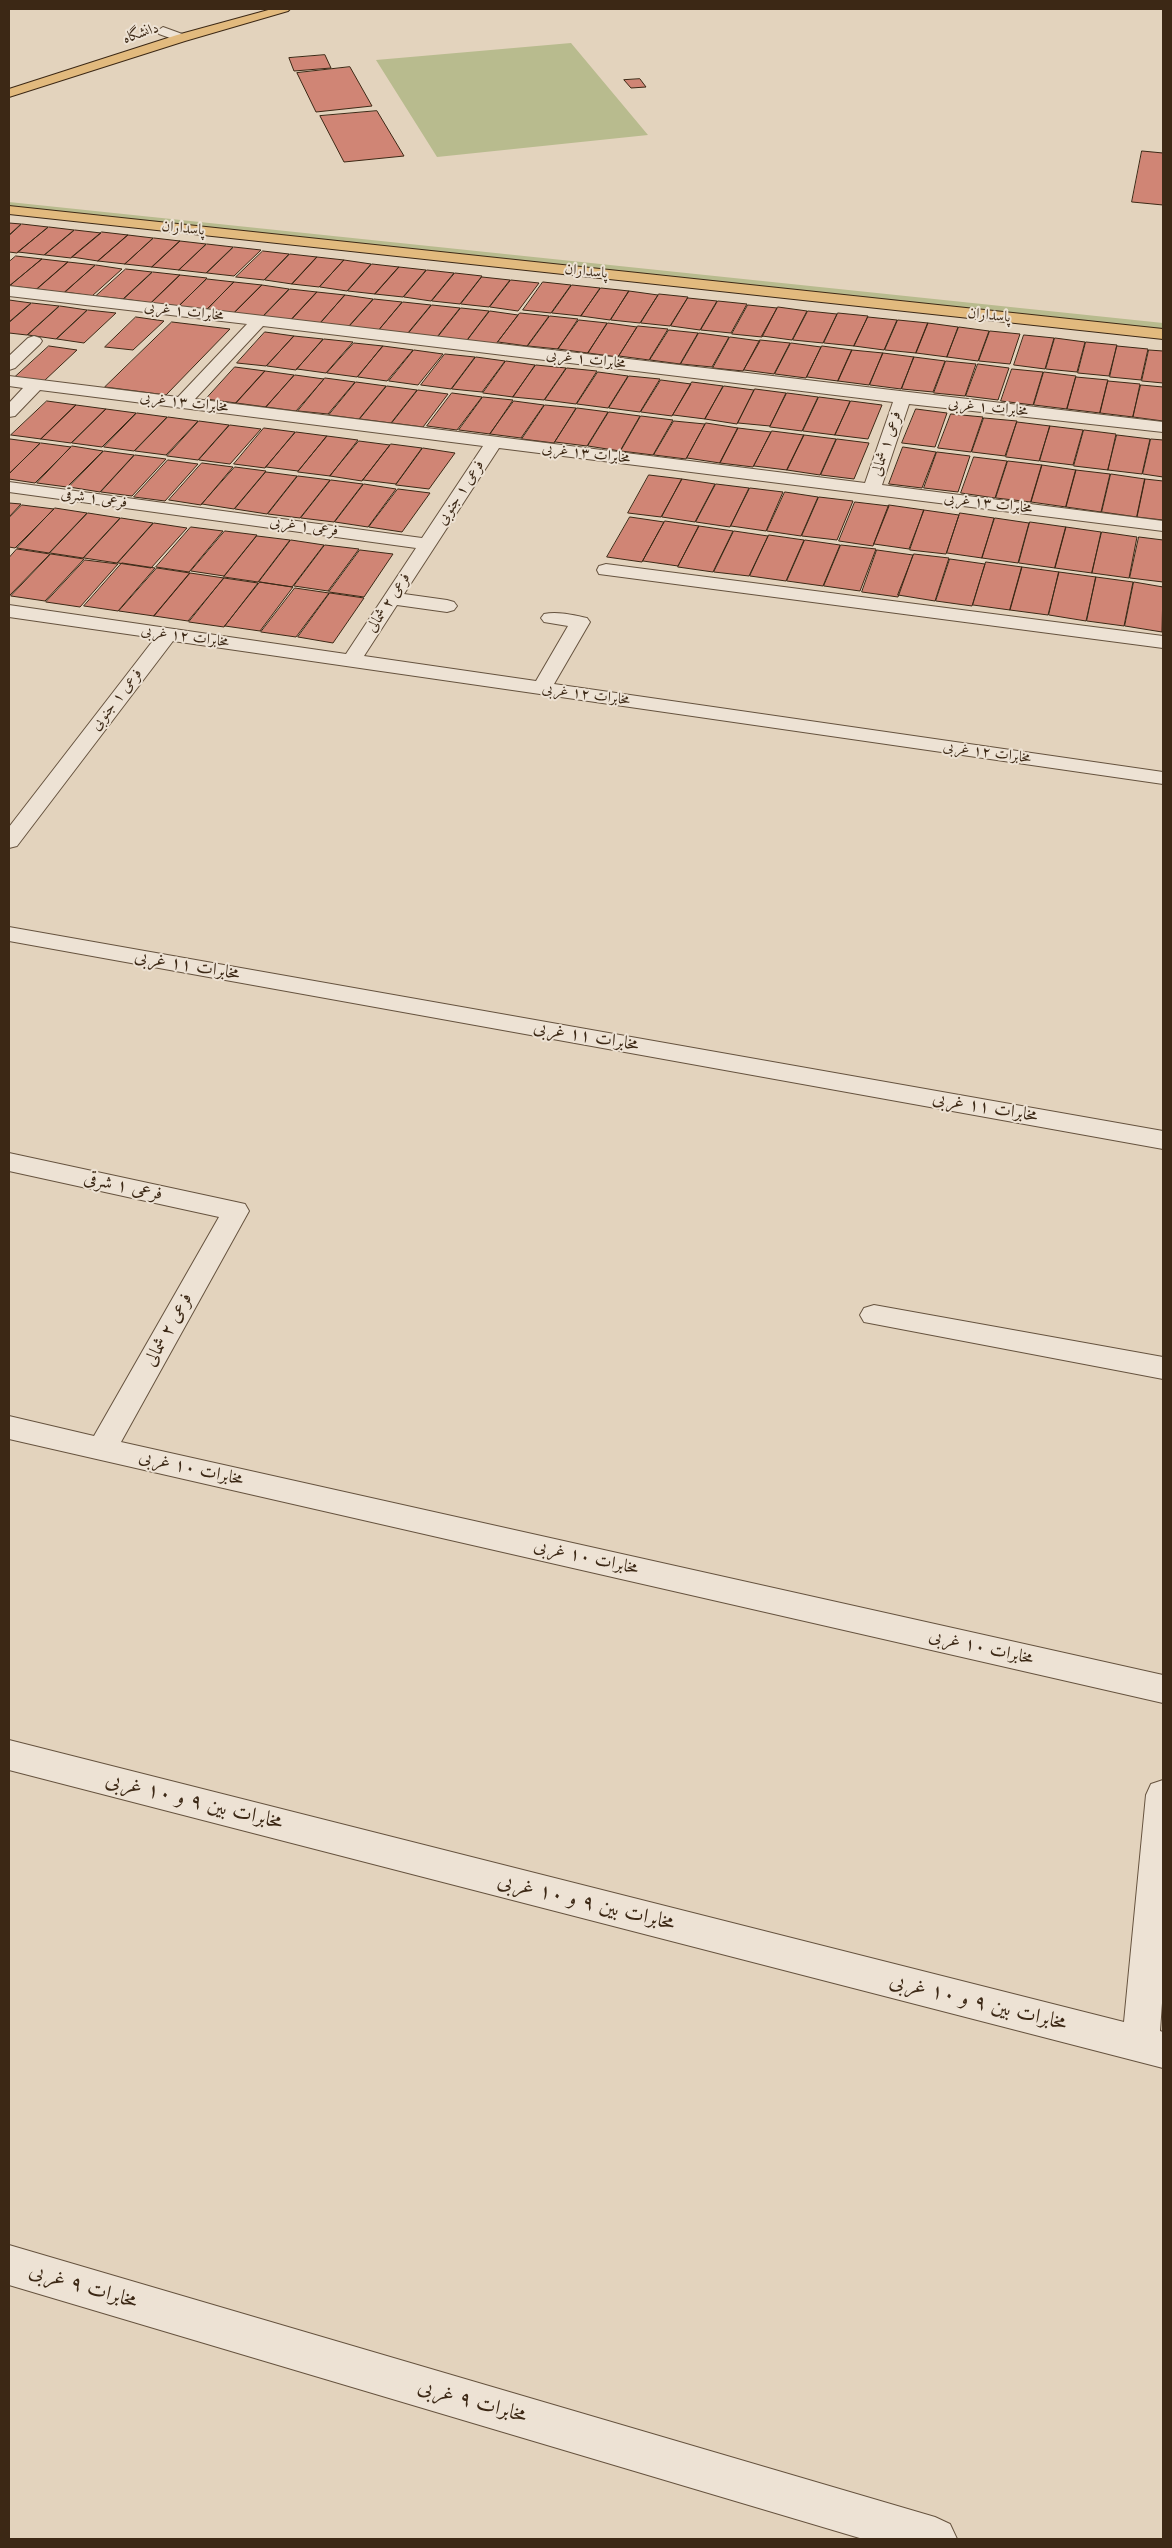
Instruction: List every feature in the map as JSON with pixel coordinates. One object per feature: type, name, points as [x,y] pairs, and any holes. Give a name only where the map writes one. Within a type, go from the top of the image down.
[{"type":"main road","name":"دانشگاه","points":[[9,93],[181,38],[284,9]]},
{"type":"main road","name":"دانشگاه","points":[[9,80],[198,20]]},
{"type":"main road","name":"پاسداران","points":[[9,210],[1163,334]]},
{"type":"street","points":[[163,31],[181,38]]},
{"type":"street","name":"مخابرات ۱ غربی","points":[[9,291],[903,398],[1163,426]]},
{"type":"street","points":[[182,403],[258,321]]},
{"type":"street","points":[[9,365],[34,342]]},
{"type":"street","name":"مخابرات ۱۳ غربی","points":[[9,381],[1163,526]]},
{"type":"street","points":[[9,412],[36,384]]},
{"type":"street","name":"فرعی ۱ شمالی","points":[[872,490],[903,398]]},
{"type":"street","name":"فرعی ۱ جنوبی","points":[[427,544],[494,442]]},
{"type":"street","name":"فرعی ۱ شرقی","points":[[9,487],[180,510]]},
{"type":"street","name":"فرعی ۱ غربی","points":[[180,510],[427,544]]},
{"type":"street","name":"فرعی ۲ شمالی","points":[[351,661],[427,544]]},
{"type":"street","points":[[606,570],[1163,642]]},
{"type":"street","points":[[392,598],[447,606]]},
{"type":"street","name":"مخابرات ۱۲ غربی","points":[[9,612],[1163,778]]},
{"type":"street","points":[[542,688],[580,622],[551,618]]},
{"type":"street","name":"فرعی ۱ جنوبی","points":[[9,841],[168,634]]},
{"type":"street","name":"مخابرات ۱۱ غربی","points":[[9,934],[1163,1140]]},
{"type":"street","name":"فرعی ۱ شرقی","points":[[9,1162],[236,1211]]},
{"type":"street","name":"فرعی ۲ شمالی","points":[[102,1449],[236,1211]]},
{"type":"street","points":[[874,1314],[1163,1368]]},
{"type":"street","name":"مخابرات ۱۰ غربی","points":[[9,1428],[1163,1689]]},
{"type":"street","name":"مخابرات بین ۹ و ۱۰ غربی","points":[[9,1755],[1152,2047]]},
{"type":"street","points":[[1152,2047],[1163,1795]]},
{"type":"street","name":"مخابرات ۹ غربی","points":[[9,2265],[935,2539]]},
{"type":"green space","points":[[571,43],[648,135],[437,157],[376,60]]},
{"type":"green space","points":[[9,202],[1163,323],[1163,331],[9,208]]},
{"type":"building","points":[[325,55],[331,68],[294,71],[289,58]]},
{"type":"building","points":[[350,67],[372,106],[316,112],[297,73]]},
{"type":"building","points":[[640,79],[646,87],[631,88],[624,80]]},
{"type":"building","points":[[377,111],[404,156],[344,162],[320,116]]},
{"type":"building","points":[[1142,151],[1163,153],[1163,205],[1132,202]]},
{"type":"building","points":[[9,223],[21,224],[9,235]]},
{"type":"building","points":[[22,224],[48,227],[17,253],[9,252],[9,236]]},
{"type":"building","points":[[49,227],[74,230],[44,255],[18,252]]},
{"type":"building","points":[[75,230],[101,233],[71,258],[45,255]]},
{"type":"building","points":[[102,232],[128,235],[98,261],[72,257]]},
{"type":"building","points":[[128,235],[153,238],[125,264],[98,261]]},
{"type":"building","points":[[154,238],[180,241],[152,267],[125,264]]},
{"type":"building","points":[[180,241],[206,244],[179,270],[152,267]]},
{"type":"building","points":[[207,244],[233,247],[206,273],[179,270]]},
{"type":"building","points":[[234,247],[261,250],[234,276],[207,273]]},
{"type":"building","points":[[263,251],[289,254],[264,280],[236,277]]},
{"type":"building","points":[[290,254],[317,257],[292,284],[265,280]]},
{"type":"building","points":[[16,256],[42,259],[9,286],[9,262]]},
{"type":"building","points":[[317,257],[344,260],[319,287],[292,284]]},
{"type":"building","points":[[42,259],[68,262],[37,289],[10,286]]},
{"type":"building","points":[[344,260],[371,264],[347,291],[320,287]]},
{"type":"building","points":[[68,262],[95,265],[64,293],[37,289]]},
{"type":"building","points":[[372,264],[399,267],[375,294],[348,291]]},
{"type":"building","points":[[96,265],[122,269],[92,296],[65,292]]},
{"type":"building","points":[[399,267],[426,270],[403,297],[375,294]]},
{"type":"building","points":[[126,269],[152,272],[123,299],[96,296]]},
{"type":"building","points":[[427,270],[454,273],[431,301],[404,297]]},
{"type":"building","points":[[153,272],[180,275],[151,303],[124,299]]},
{"type":"building","points":[[455,273],[482,276],[460,304],[432,301]]},
{"type":"building","points":[[180,275],[207,278],[179,306],[151,303]]},
{"type":"building","points":[[482,277],[510,280],[489,307],[461,304]]},
{"type":"building","points":[[207,279],[234,282],[206,310],[179,306]]},
{"type":"building","points":[[511,280],[539,283],[518,311],[490,307]]},
{"type":"building","points":[[234,282],[262,285],[234,313],[207,310]]},
{"type":"building","points":[[543,282],[571,285],[551,313],[523,310]]},
{"type":"building","points":[[262,285],[289,289],[262,317],[234,313]]},
{"type":"building","points":[[572,285],[600,288],[581,316],[552,313]]},
{"type":"building","points":[[601,288],[629,291],[610,320],[581,316]]},
{"type":"building","points":[[290,289],[317,292],[291,320],[263,317]]},
{"type":"building","points":[[629,291],[658,295],[640,323],[611,320]]},
{"type":"building","points":[[317,292],[345,295],[319,324],[291,320]]},
{"type":"building","points":[[659,294],[688,297],[670,326],[641,323]]},
{"type":"building","points":[[345,295],[373,299],[348,327],[320,324]]},
{"type":"building","points":[[688,298],[717,301],[700,330],[671,326]]},
{"type":"building","points":[[374,299],[402,302],[378,331],[349,327]]},
{"type":"building","points":[[9,300],[31,303],[9,322]]},
{"type":"building","points":[[718,301],[747,304],[731,333],[701,330]]},
{"type":"building","points":[[403,302],[431,305],[407,334],[379,330]]},
{"type":"building","points":[[32,303],[59,306],[27,335],[9,333],[9,323]]},
{"type":"building","points":[[432,305],[460,308],[437,337],[408,334]]},
{"type":"building","points":[[748,305],[777,308],[762,337],[732,334]]},
{"type":"building","points":[[60,306],[87,310],[56,339],[28,335]]},
{"type":"building","points":[[778,307],[807,311],[792,340],[762,336]]},
{"type":"building","points":[[461,308],[489,311],[467,340],[438,337]]},
{"type":"building","points":[[88,310],[116,313],[84,343],[57,339]]},
{"type":"building","points":[[490,311],[518,315],[496,344],[467,341]]},
{"type":"building","points":[[808,311],[837,314],[823,343],[793,340]]},
{"type":"building","points":[[520,313],[549,316],[527,346],[498,342]]},
{"type":"building","points":[[838,313],[868,316],[854,346],[824,343]]},
{"type":"building","points":[[550,316],[578,319],[558,349],[528,346]]},
{"type":"building","points":[[136,317],[164,321],[133,350],[105,347]]},
{"type":"building","points":[[868,317],[897,320],[884,350],[854,346]]},
{"type":"building","points":[[579,320],[607,323],[588,353],[558,349]]},
{"type":"building","points":[[898,320],[928,323],[916,353],[885,350]]},
{"type":"building","points":[[172,322],[230,329],[166,395],[105,387]]},
{"type":"building","points":[[608,323],[637,327],[618,357],[588,353]]},
{"type":"building","points":[[928,323],[958,327],[947,357],[916,353]]},
{"type":"building","points":[[638,326],[668,329],[649,360],[619,356]]},
{"type":"building","points":[[959,327],[989,331],[978,361],[947,357]]},
{"type":"building","points":[[669,330],[698,333],[680,364],[650,360]]},
{"type":"building","points":[[990,331],[1020,334],[1010,364],[979,361]]},
{"type":"building","points":[[265,332],[294,336],[266,366],[237,363]]},
{"type":"building","points":[[699,333],[729,337],[712,367],[681,364]]},
{"type":"building","points":[[1024,335],[1054,338],[1045,369],[1014,365]]},
{"type":"building","points":[[294,336],[323,339],[296,370],[267,366]]},
{"type":"building","points":[[730,337],[760,341],[743,371],[713,368]]},
{"type":"building","points":[[1055,338],[1085,342],[1077,372],[1046,369]]},
{"type":"building","points":[[324,339],[353,342],[326,373],[297,369]]},
{"type":"building","points":[[760,340],[790,343],[774,374],[744,370]]},
{"type":"building","points":[[1086,342],[1117,345],[1109,376],[1078,373]]},
{"type":"building","points":[[354,343],[383,346],[357,377],[327,373]]},
{"type":"building","points":[[791,343],[821,347],[806,378],[775,374]]},
{"type":"building","points":[[49,346],[77,350],[44,381],[15,377]]},
{"type":"building","points":[[383,346],[413,350],[387,381],[358,377]]},
{"type":"building","points":[[822,346],[852,350],[838,381],[807,377]]},
{"type":"building","points":[[1117,346],[1148,349],[1141,380],[1110,377]]},
{"type":"building","points":[[414,350],[443,354],[418,385],[389,381]]},
{"type":"building","points":[[852,350],[883,353],[869,385],[838,381]]},
{"type":"building","points":[[1149,350],[1163,351],[1163,383],[1142,381]]},
{"type":"building","points":[[883,353],[914,357],[901,389],[870,385]]},
{"type":"building","points":[[445,354],[475,357],[451,389],[421,385]]},
{"type":"building","points":[[476,357],[505,361],[482,392],[452,389]]},
{"type":"building","points":[[914,357],[945,361],[933,392],[902,389]]},
{"type":"building","points":[[506,361],[535,365],[513,397],[483,393]]},
{"type":"building","points":[[946,361],[976,364],[965,396],[934,393]]},
{"type":"building","points":[[978,364],[1009,368],[998,400],[966,396]]},
{"type":"building","points":[[536,365],[566,368],[544,400],[513,397]]},
{"type":"building","points":[[235,367],[265,371],[236,403],[206,399]]},
{"type":"building","points":[[567,368],[597,371],[576,404],[545,400]]},
{"type":"building","points":[[1012,369],[1043,372],[1033,405],[1001,401]]},
{"type":"building","points":[[265,371],[294,375],[266,407],[236,403]]},
{"type":"building","points":[[598,372],[628,376],[608,408],[577,404]]},
{"type":"building","points":[[1044,372],[1076,376],[1067,409],[1034,405]]},
{"type":"building","points":[[295,375],[324,379],[296,411],[266,407]]},
{"type":"building","points":[[629,376],[660,379],[640,412],[609,408]]},
{"type":"building","points":[[1076,377],[1108,380],[1100,413],[1067,409]]},
{"type":"building","points":[[325,378],[355,382],[328,414],[298,411]]},
{"type":"building","points":[[661,380],[691,384],[672,416],[641,412]]},
{"type":"building","points":[[1108,381],[1140,384],[1133,417],[1100,413]]},
{"type":"building","points":[[356,382],[386,386],[359,419],[329,415]]},
{"type":"building","points":[[692,382],[723,386],[705,419],[673,415]]},
{"type":"building","points":[[1141,385],[1163,387],[1163,421],[1133,417]]},
{"type":"building","points":[[387,386],[417,390],[391,423],[360,419]]},
{"type":"building","points":[[724,386],[754,390],[737,424],[705,419]]},
{"type":"building","points":[[755,389],[786,393],[770,426],[738,423]]},
{"type":"building","points":[[418,390],[448,394],[423,427],[392,423]]},
{"type":"building","points":[[452,393],[482,397],[457,430],[427,426]]},
{"type":"building","points":[[787,393],[818,397],[802,431],[770,427]]},
{"type":"building","points":[[483,397],[513,400],[490,434],[459,430]]},
{"type":"building","points":[[819,397],[850,401],[835,435],[803,431]]},
{"type":"building","points":[[47,401],[76,405],[41,439],[11,435]]},
{"type":"building","points":[[514,401],[544,405],[521,438],[490,434]]},
{"type":"building","points":[[851,401],[882,405],[868,439],[835,435]]},
{"type":"building","points":[[76,405],[106,409],[71,443],[41,439]]},
{"type":"building","points":[[545,405],[576,408],[554,443],[522,439]]},
{"type":"building","points":[[577,408],[608,412],[587,446],[555,442]]},
{"type":"building","points":[[106,409],[136,413],[102,447],[72,443]]},
{"type":"building","points":[[916,409],[947,413],[935,447],[902,443]]},
{"type":"building","points":[[609,412],[640,416],[620,451],[588,446]]},
{"type":"building","points":[[137,413],[167,417],[134,451],[104,447]]},
{"type":"building","points":[[951,414],[983,417],[971,452],[938,448]]},
{"type":"building","points":[[641,416],[673,420],[653,455],[621,451]]},
{"type":"building","points":[[168,417],[198,421],[166,455],[135,451]]},
{"type":"building","points":[[984,418],[1017,421],[1005,456],[972,452]]},
{"type":"building","points":[[199,421],[229,425],[198,460],[167,456]]},
{"type":"building","points":[[674,421],[705,424],[686,459],[654,455]]},
{"type":"building","points":[[1017,422],[1050,426],[1039,461],[1006,457]]},
{"type":"building","points":[[706,423],[738,428],[720,463],[687,458]]},
{"type":"building","points":[[230,425],[261,429],[230,464],[199,460]]},
{"type":"building","points":[[1050,426],[1083,430],[1073,465],[1040,461]]},
{"type":"building","points":[[264,428],[295,432],[265,468],[234,464]]},
{"type":"building","points":[[738,428],[771,432],[753,467],[720,463]]},
{"type":"building","points":[[1084,430],[1116,434],[1108,470],[1074,466]]},
{"type":"building","points":[[772,431],[804,435],[787,470],[754,466]]},
{"type":"building","points":[[296,432],[327,436],[298,471],[266,467]]},
{"type":"building","points":[[804,435],[836,439],[820,475],[787,470]]},
{"type":"building","points":[[1117,435],[1150,439],[1142,474],[1108,470]]},
{"type":"building","points":[[327,436],[358,440],[330,476],[298,472]]},
{"type":"building","points":[[837,439],[869,443],[854,479],[821,475]]},
{"type":"building","points":[[1151,439],[1163,440],[1163,477],[1143,474]]},
{"type":"building","points":[[9,440],[40,443],[9,474]]},
{"type":"building","points":[[359,441],[390,445],[362,481],[330,476]]},
{"type":"building","points":[[41,443],[71,447],[35,483],[9,479],[9,474]]},
{"type":"building","points":[[391,444],[422,448],[396,484],[363,480]]},
{"type":"building","points":[[72,446],[103,451],[67,487],[37,483]]},
{"type":"building","points":[[903,447],[936,452],[922,488],[889,484]]},
{"type":"building","points":[[423,448],[455,453],[429,489],[396,485]]},
{"type":"building","points":[[104,451],[134,455],[100,492],[69,487]]},
{"type":"building","points":[[937,452],[970,456],[958,492],[924,488]]},
{"type":"building","points":[[135,455],[166,459],[132,496],[101,492]]},
{"type":"building","points":[[974,457],[1007,461],[995,498],[961,493]]},
{"type":"building","points":[[168,460],[198,464],[165,501],[134,497]]},
{"type":"building","points":[[1008,461],[1042,465],[1031,502],[996,498]]},
{"type":"building","points":[[202,463],[233,467],[201,505],[169,500]]},
{"type":"building","points":[[1042,465],[1076,470],[1066,507],[1031,502]]},
{"type":"building","points":[[235,467],[266,471],[234,509],[202,504]]},
{"type":"building","points":[[1076,470],[1110,474],[1101,512],[1066,507]]},
{"type":"building","points":[[266,472],[297,476],[267,514],[235,509]]},
{"type":"building","points":[[1111,474],[1145,479],[1137,517],[1102,512]]},
{"type":"building","points":[[649,475],[682,479],[661,517],[628,513]]},
{"type":"building","points":[[298,476],[330,480],[300,518],[268,514]]},
{"type":"building","points":[[682,479],[715,484],[695,522],[662,517]]},
{"type":"building","points":[[1145,479],[1163,481],[1163,520],[1137,517]]},
{"type":"building","points":[[331,480],[363,484],[334,522],[301,518]]},
{"type":"building","points":[[364,484],[396,489],[368,527],[335,522]]},
{"type":"building","points":[[716,484],[749,488],[730,527],[696,522]]},
{"type":"building","points":[[750,488],[783,492],[766,531],[731,526]]},
{"type":"building","points":[[398,489],[430,493],[402,532],[369,527]]},
{"type":"building","points":[[785,492],[818,497],[801,536],[767,531]]},
{"type":"building","points":[[819,497],[853,501],[837,540],[802,536]]},
{"type":"building","points":[[855,502],[889,506],[873,546],[839,541]]},
{"type":"building","points":[[9,503],[21,504],[9,517]]},
{"type":"building","points":[[22,505],[54,509],[15,548],[9,547],[9,518]]},
{"type":"building","points":[[889,505],[924,510],[909,549],[874,544]]},
{"type":"building","points":[[55,508],[87,513],[49,553],[17,548]]},
{"type":"building","points":[[924,510],[959,515],[946,554],[910,550]]},
{"type":"building","points":[[88,513],[120,518],[83,558],[50,553]]},
{"type":"building","points":[[960,513],[994,518],[982,558],[947,553]]},
{"type":"building","points":[[630,517],[664,522],[642,562],[607,557]]},
{"type":"building","points":[[121,518],[153,523],[117,563],[84,558]]},
{"type":"building","points":[[995,518],[1029,523],[1018,563],[982,558]]},
{"type":"building","points":[[665,521],[699,526],[678,566],[643,561]]},
{"type":"building","points":[[1030,522],[1066,527],[1055,568],[1019,563]]},
{"type":"building","points":[[154,523],[187,528],[151,568],[118,563]]},
{"type":"building","points":[[699,526],[733,531],[713,572],[678,567]]},
{"type":"building","points":[[191,527],[223,531],[189,572],[156,567]]},
{"type":"building","points":[[1066,527],[1101,532],[1092,573],[1055,568]]},
{"type":"building","points":[[225,531],[257,535],[224,576],[191,571]]},
{"type":"building","points":[[734,531],[768,536],[749,576],[714,572]]},
{"type":"building","points":[[1102,532],[1137,537],[1129,578],[1092,573]]},
{"type":"building","points":[[769,535],[804,540],[786,581],[750,576]]},
{"type":"building","points":[[257,536],[290,540],[258,582],[224,577]]},
{"type":"building","points":[[1139,537],[1163,540],[1163,582],[1130,578]]},
{"type":"building","points":[[291,540],[324,545],[292,587],[259,582]]},
{"type":"building","points":[[805,540],[840,545],[823,586],[787,581]]},
{"type":"building","points":[[325,545],[359,549],[328,591],[294,586]]},
{"type":"building","points":[[841,545],[876,549],[860,591],[824,586]]},
{"type":"building","points":[[17,549],[50,554],[9,596],[9,558]]},
{"type":"building","points":[[360,550],[393,554],[364,597],[329,592]]},
{"type":"building","points":[[877,550],[913,555],[898,597],[862,592]]},
{"type":"building","points":[[51,554],[84,559],[45,601],[11,596]]},
{"type":"building","points":[[914,554],[949,558],[935,601],[898,595]]},
{"type":"building","points":[[950,559],[985,564],[972,606],[936,601]]},
{"type":"building","points":[[85,560],[118,564],[80,607],[46,602]]},
{"type":"building","points":[[986,562],[1022,567],[1010,610],[973,605]]},
{"type":"building","points":[[122,563],[155,568],[118,611],[84,606]]},
{"type":"building","points":[[1022,567],[1059,572],[1048,615],[1010,610]]},
{"type":"building","points":[[157,568],[190,573],[154,616],[119,611]]},
{"type":"building","points":[[1059,572],[1096,577],[1086,621],[1049,615]]},
{"type":"building","points":[[190,573],[224,578],[188,621],[154,616]]},
{"type":"building","points":[[1096,577],[1133,582],[1124,626],[1087,621]]},
{"type":"building","points":[[224,578],[258,583],[224,627],[189,622]]},
{"type":"building","points":[[260,582],[293,587],[260,631],[225,626]]},
{"type":"building","points":[[1134,582],[1163,587],[1162,632],[1125,626]]},
{"type":"building","points":[[295,588],[329,593],[296,637],[261,632]]},
{"type":"building","points":[[330,593],[364,598],[333,643],[298,637]]}]
